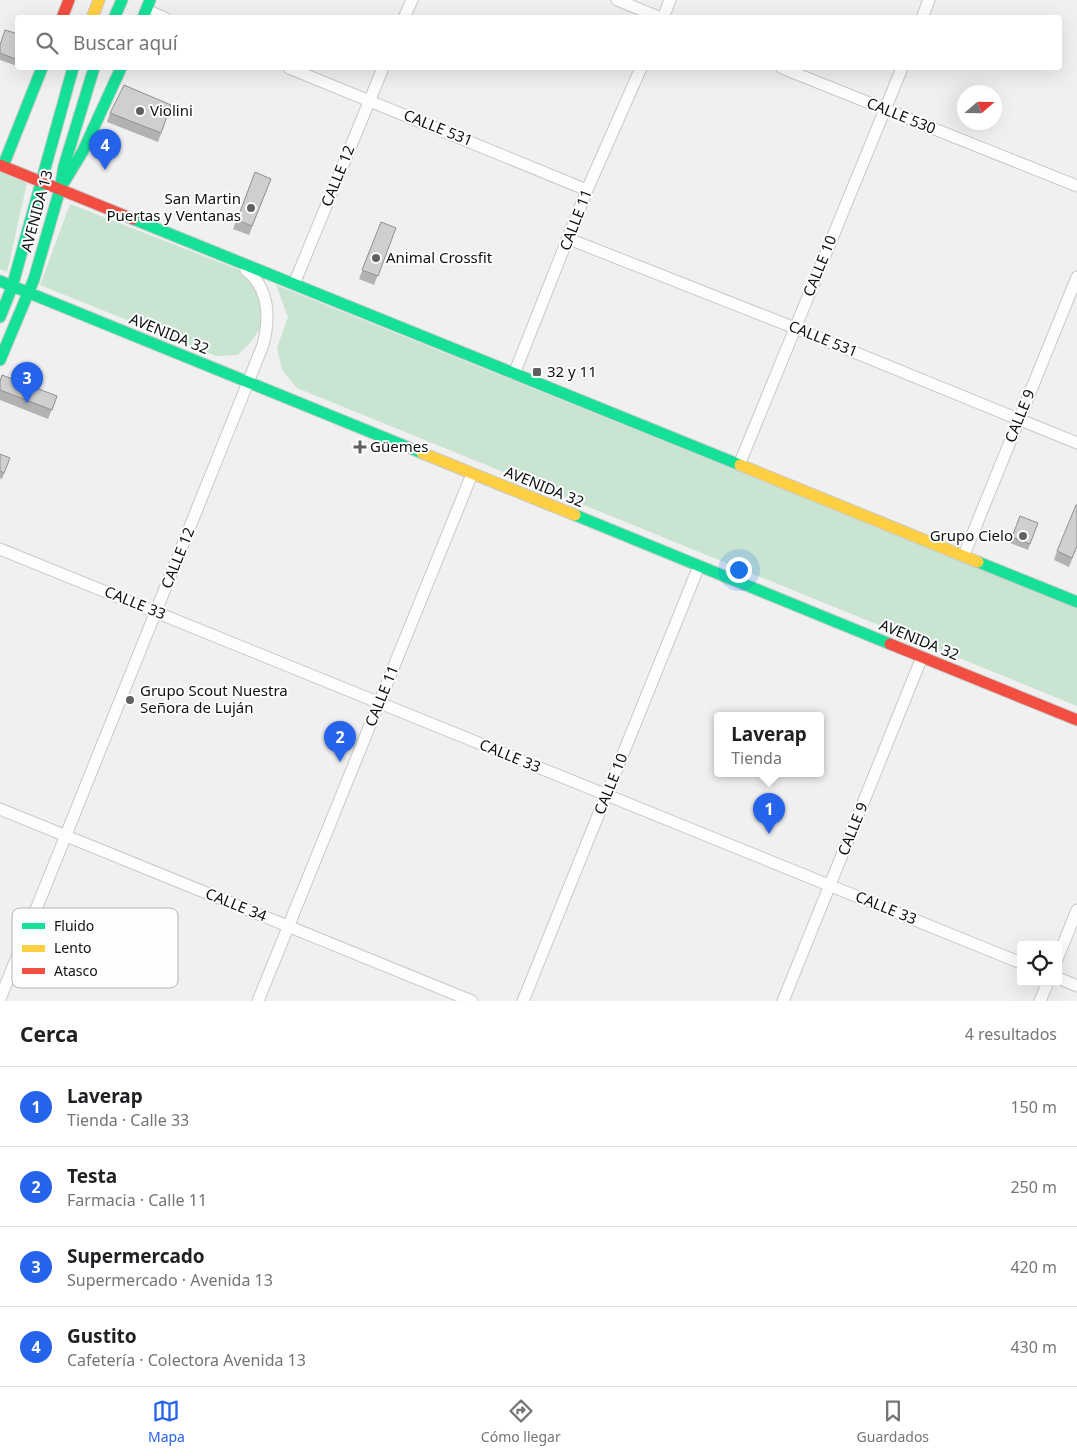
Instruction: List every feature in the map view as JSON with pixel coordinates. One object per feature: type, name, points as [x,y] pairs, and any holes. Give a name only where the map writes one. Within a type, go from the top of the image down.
[{"type":"main road","points":[[63,15],[69,0]]},
{"type":"main road","points":[[93,15],[98,0]]},
{"type":"main road","points":[[115,15],[122,0]]},
{"type":"main road","points":[[41,70],[1,166],[1077,602]]},
{"type":"main road","name":"AVENIDA 13","points":[[0,317],[12,287],[71,70]]},
{"type":"main road","name":"AVENIDA 13","points":[[0,360],[28,292],[60,189],[64,166],[93,70]]},
{"type":"main road","points":[[60,189],[84,151],[119,70]]},
{"type":"main road","name":"AVENIDA 32","points":[[0,282],[1077,720]]},
{"type":"street","points":[[405,15],[412,0]]},
{"type":"street","points":[[617,0],[654,15]]},
{"type":"street","points":[[663,15],[670,0]]},
{"type":"street","points":[[923,15],[929,0]]},
{"type":"street","points":[[146,9],[159,15]]},
{"type":"street","name":"CALLE 531","points":[[294,70],[587,190]]},
{"type":"street","name":"CALLE 12","points":[[294,284],[382,70]]},
{"type":"street","name":"CALLE 11","points":[[514,374],[587,190],[640,70]]},
{"type":"street","name":"CALLE 530","points":[[787,70],[1077,186]]},
{"type":"street","name":"CALLE 10","points":[[739,465],[901,70]]},
{"type":"street","name":"CALLE 531","points":[[569,239],[795,328],[1077,443]]},
{"type":"street","name":"CALLE 12","points":[[37,908],[263,345],[268,312],[260,284],[235,261]]},
{"type":"street","name":"CALLE 9","points":[[964,555],[1077,277]]},
{"type":"street","name":"CALLE 11","points":[[258,1001],[472,474]]},
{"type":"street","name":"CALLE 33","points":[[0,549],[1017,961]]},
{"type":"street","name":"CALLE 10","points":[[523,1001],[699,566]]},
{"type":"street","name":"CALLE 9","points":[[783,1001],[922,657]]},
{"type":"street","name":"CALLE 34","points":[[0,809],[472,1001]]},
{"type":"street","points":[[1062,947],[1077,910]]},
{"type":"street","name":"CALLE 12","points":[[0,999],[12,969]]},
{"type":"street","points":[[1062,980],[1077,986]]},
{"type":"street","points":[[1040,1001],[1046,986]]},
{"type":"green space","points":[[0,172],[27,183],[7,272],[0,269]]},
{"type":"green space","points":[[70,204],[250,274],[260,299],[263,318],[261,326],[249,344],[238,355],[216,356],[40,285]]},
{"type":"green space","points":[[276,285],[1077,608],[1077,706],[297,388],[282,370],[277,348],[288,317]]},
{"type":"building","points":[[5,30],[15,33],[15,59],[0,53],[0,45]]},
{"type":"building","points":[[124,85],[171,105],[161,133],[110,113]]},
{"type":"building","name":"San Martin Puertas y Ventanas","points":[[255,172],[271,179],[252,226],[237,220]]},
{"type":"building","name":"Animal Crossfit","points":[[381,222],[396,228],[378,276],[362,270]]},
{"type":"building","points":[[2,375],[57,396],[52,410],[0,390]]},
{"type":"building","points":[[0,454],[10,458],[4,473],[0,471]]},
{"type":"building","points":[[1076,505],[1077,546],[1072,558],[1057,551]]},
{"type":"building","name":"Grupo Cielo","points":[[1020,516],[1038,523],[1030,544],[1012,537]]},
{"type":"traffic: fast","points":[[115,15],[122,0]]},
{"type":"traffic: fast","points":[[144,15],[150,0]]},
{"type":"traffic: fast","points":[[3,166],[41,70]]},
{"type":"traffic: fast","points":[[0,317],[12,287],[72,70]]},
{"type":"traffic: fast","points":[[0,360],[34,279],[60,189],[64,166],[93,70]]},
{"type":"traffic: fast","points":[[61,187],[83,151],[120,70]]},
{"type":"traffic: fast","points":[[133,219],[740,465]]},
{"type":"traffic: fast","points":[[0,281],[422,453]]},
{"type":"traffic: fast","points":[[575,515],[890,644]]},
{"type":"traffic: fast","points":[[978,562],[1077,602]]},
{"type":"traffic: slow","points":[[93,15],[99,0]]},
{"type":"traffic: slow","points":[[422,453],[575,515]]},
{"type":"traffic: slow","points":[[740,465],[978,562]]},
{"type":"traffic: jam","points":[[63,15],[69,0]]},
{"type":"traffic: jam","points":[[0,165],[133,219]]},
{"type":"traffic: jam","points":[[890,644],[1077,720]]},
{"type":"place","name":"Violini","points":[[140,111]]},
{"type":"place","name":"Gustito","points":[[105,170]]},
{"type":"place","name":"San Martin Puertas y Ventanas","points":[[251,208]]},
{"type":"place","name":"Animal Crossfit","points":[[376,258]]},
{"type":"place","name":"32 y 11","points":[[537,372]]},
{"type":"place","name":"Supermercado","points":[[27,403]]},
{"type":"place","name":"Güemes","points":[[360,447]]},
{"type":"place","name":"Grupo Cielo","points":[[1023,536]]},
{"type":"place","name":"Grupo Scout Nuestra Señora de Luján","points":[[130,700]]},
{"type":"place","name":"Testa","points":[[340,762]]},
{"type":"place","name":"Laverap","points":[[769,834]]}]
